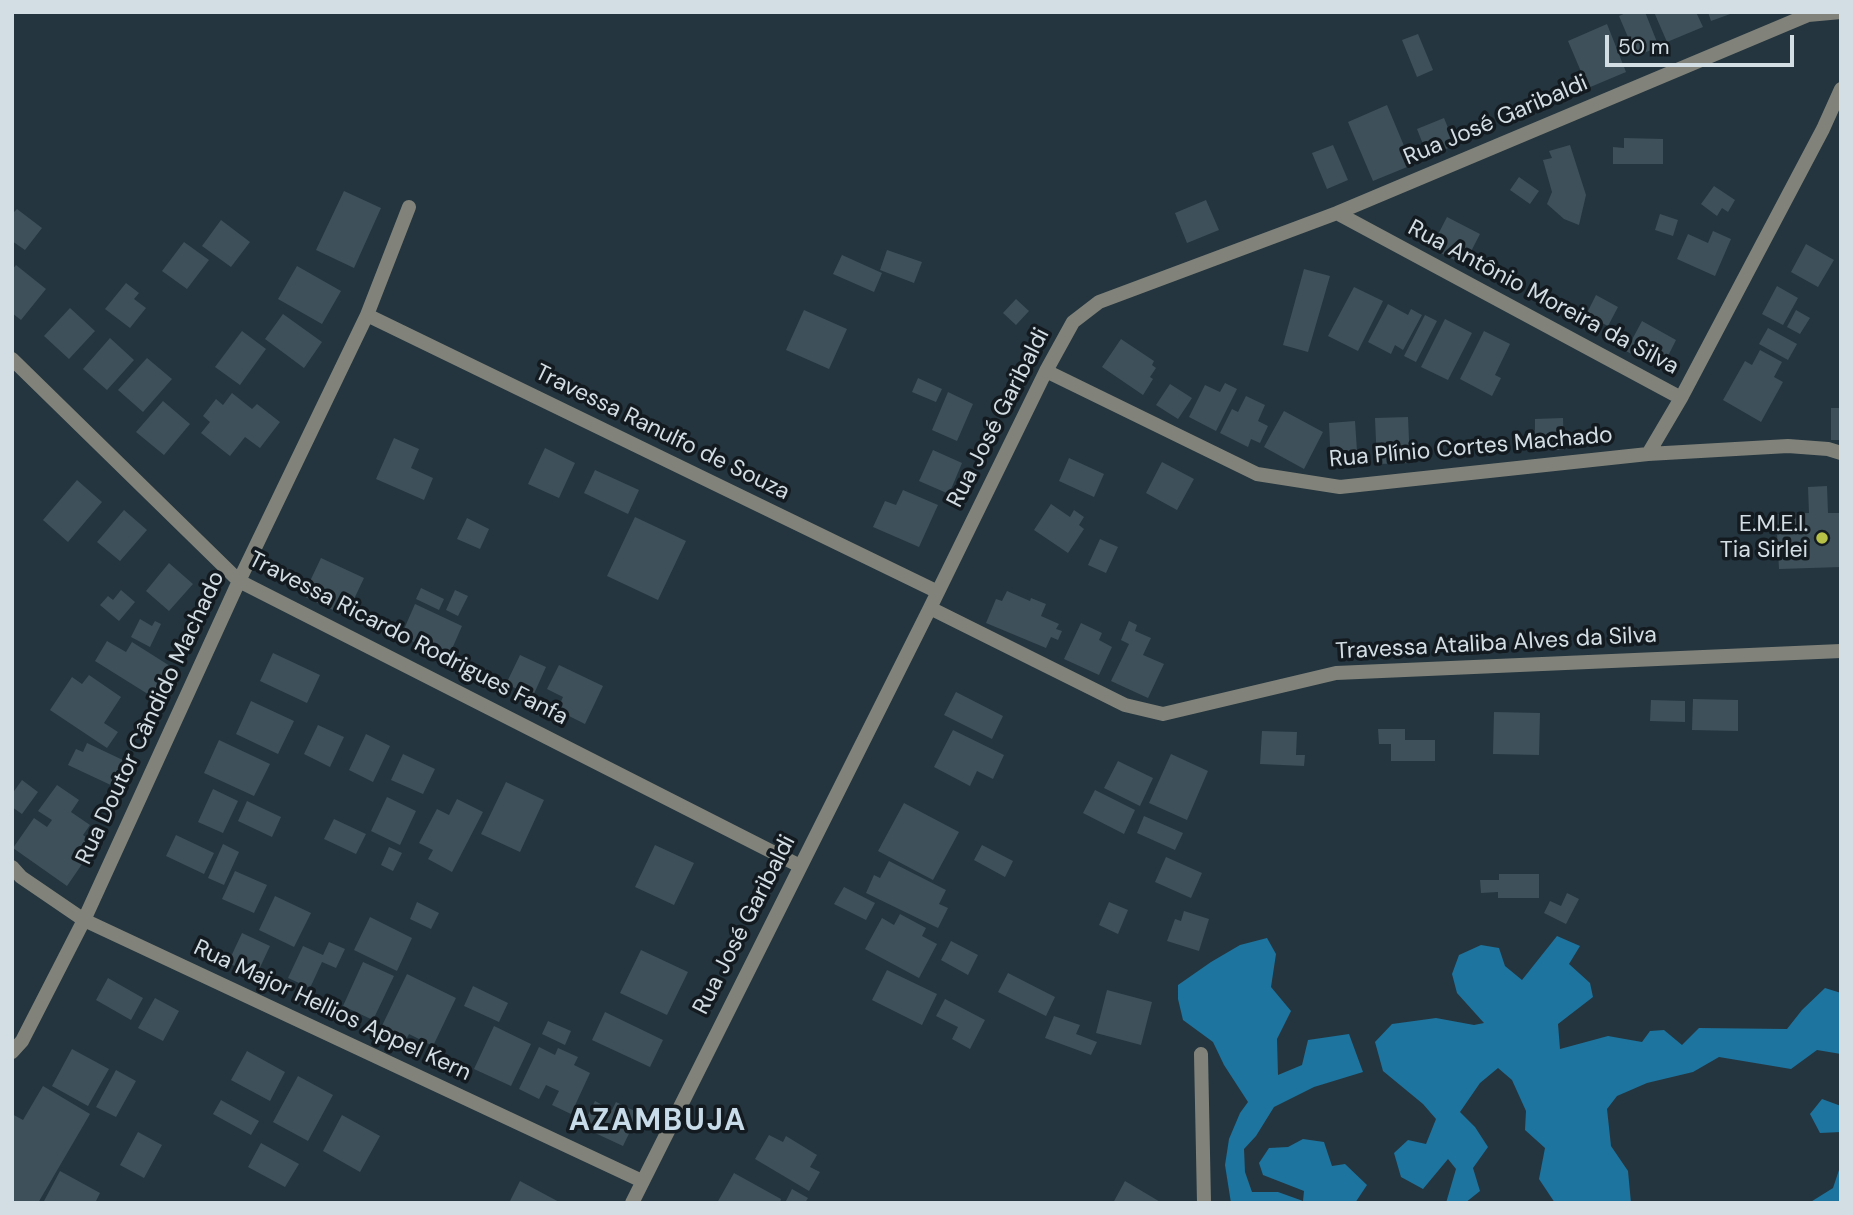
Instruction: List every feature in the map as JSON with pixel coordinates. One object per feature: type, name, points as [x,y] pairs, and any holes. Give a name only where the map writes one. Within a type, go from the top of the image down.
[{"type":"street","name":"Rua José Garibaldi","points":[[632,1203],[1046,371],[1073,322],[1099,302],[1337,213],[1808,15],[1841,12]]},
{"type":"street","name":"Rua Antônio Moreira da Silva","points":[[1337,213],[1681,398],[1823,129],[1841,89]]},
{"type":"street","name":"Rua Doutor Cândido Machado","points":[[12,1052],[22,1041],[84,920],[239,580],[367,315],[409,207]]},
{"type":"street","name":"Travessa Ranulfo de Souza","points":[[367,315],[938,592]]},
{"type":"street","name":"Travessa Ricardo Rodrigues Fanfa","points":[[12,359],[239,580],[800,866]]},
{"type":"street","name":"Rua Plínio Cortes Machado","points":[[1046,371],[1257,474],[1340,487],[1648,454],[1788,446],[1828,449],[1841,453]]},
{"type":"street","points":[[1648,454],[1681,398]]},
{"type":"street","name":"Travessa Ataliba Alves da Silva","points":[[930,608],[1125,705],[1163,714],[1336,673],[1841,651]]},
{"type":"street","name":"Rua Major Hellios Appel Kern","points":[[12,867],[22,877],[84,920],[642,1181]]},
{"type":"street","points":[[1201,1054],[1204,1203]]},
{"type":"shaded area","points":[[1557,936],[1580,946],[1569,964],[1590,983],[1593,997],[1558,1024],[1560,1049],[1608,1036],[1642,1042],[1650,1031],[1664,1030],[1682,1045],[1699,1028],[1787,1029],[1825,988],[1841,993],[1841,1054],[1817,1050],[1791,1069],[1719,1057],[1693,1072],[1647,1083],[1617,1096],[1607,1109],[1611,1146],[1628,1171],[1631,1203],[1555,1203],[1539,1179],[1545,1148],[1525,1130],[1526,1111],[1512,1080],[1498,1068],[1480,1083],[1460,1112],[1475,1127],[1488,1147],[1473,1168],[1480,1191],[1465,1203],[1446,1203],[1456,1169],[1448,1159],[1423,1189],[1401,1177],[1394,1153],[1408,1140],[1426,1144],[1436,1119],[1423,1104],[1383,1071],[1375,1042],[1392,1024],[1436,1018],[1474,1025],[1484,1023],[1457,993],[1452,974],[1459,955],[1481,945],[1499,948],[1505,966],[1522,980]]},
{"type":"shaded area","points":[[1267,938],[1276,954],[1271,987],[1291,1011],[1277,1039],[1278,1075],[1302,1065],[1308,1040],[1349,1034],[1363,1072],[1314,1087],[1274,1107],[1256,1136],[1244,1149],[1245,1172],[1252,1192],[1278,1192],[1303,1201],[1304,1191],[1263,1175],[1259,1163],[1269,1148],[1288,1147],[1303,1139],[1324,1142],[1332,1166],[1345,1164],[1367,1185],[1355,1203],[1231,1203],[1225,1165],[1229,1139],[1248,1102],[1213,1042],[1183,1020],[1178,985],[1240,945]]},
{"type":"shaded area","points":[[1822,1099],[1841,1106],[1841,1132],[1820,1133],[1810,1114]]},
{"type":"shaded area","points":[[1841,1164],[1841,1203],[1809,1203],[1833,1188]]},
{"type":"building","points":[[1628,12],[1645,12],[1659,47],[1636,56],[1619,16]]},
{"type":"building","points":[[1654,12],[1696,12],[1703,27],[1667,42]]},
{"type":"building","points":[[1708,12],[1733,12],[1733,13],[1711,21]]},
{"type":"building","points":[[1607,24],[1626,72],[1588,88],[1568,41]]},
{"type":"building","points":[[1418,34],[1433,70],[1417,77],[1402,40]]},
{"type":"building","points":[[1387,105],[1412,165],[1373,181],[1348,122]]},
{"type":"building","points":[[1444,118],[1455,145],[1428,157],[1417,129]]},
{"type":"building","points":[[1624,138],[1663,139],[1663,164],[1613,164],[1613,147],[1624,148]]},
{"type":"building","points":[[1333,145],[1348,180],[1327,189],[1312,153]]},
{"type":"building","points":[[1570,145],[1586,195],[1579,225],[1564,219],[1547,204],[1552,192],[1543,160],[1552,158],[1549,151]]},
{"type":"building","points":[[1519,177],[1539,191],[1530,204],[1510,190]]},
{"type":"building","points":[[1714,186],[1735,200],[1728,212],[1722,208],[1717,216],[1701,204]]},
{"type":"building","points":[[344,191],[381,208],[354,268],[316,250]]},
{"type":"building","points":[[1206,200],[1219,230],[1187,243],[1175,213]]},
{"type":"building","points":[[17,209],[42,228],[25,250],[12,241],[12,214]]},
{"type":"building","points":[[1660,214],[1678,220],[1673,236],[1655,230]]},
{"type":"building","points":[[1447,217],[1480,234],[1464,265],[1431,248]]},
{"type":"building","points":[[221,220],[250,242],[231,267],[202,246]]},
{"type":"building","points":[[1713,231],[1731,239],[1715,276],[1677,259],[1688,234],[1708,243]]},
{"type":"building","points":[[184,242],[209,260],[187,289],[162,271]]},
{"type":"building","points":[[1806,244],[1834,260],[1818,287],[1791,272]]},
{"type":"building","points":[[887,250],[922,262],[914,283],[880,270]]},
{"type":"building","points":[[842,255],[882,273],[874,292],[833,274]]},
{"type":"building","points":[[16,265],[46,289],[21,320],[12,313],[12,270]]},
{"type":"building","points":[[297,266],[341,291],[322,324],[278,299]]},
{"type":"building","points":[[1304,269],[1330,276],[1308,352],[1283,345]]},
{"type":"building","points":[[126,283],[139,293],[134,299],[146,308],[130,328],[105,309]]},
{"type":"building","points":[[1777,286],[1798,298],[1783,325],[1762,314]]},
{"type":"building","points":[[1354,287],[1383,301],[1358,351],[1328,336]]},
{"type":"building","points":[[1596,295],[1618,307],[1608,326],[1586,315]]},
{"type":"building","points":[[1016,299],[1029,311],[1016,325],[1003,313]]},
{"type":"building","points":[[1388,304],[1408,315],[1411,309],[1422,315],[1403,350],[1395,345],[1391,354],[1368,342]]},
{"type":"building","points":[[70,308],[95,331],[69,359],[44,336]]},
{"type":"building","points":[[804,310],[847,329],[829,369],[786,350]]},
{"type":"building","points":[[1796,310],[1810,318],[1800,334],[1787,327]]},
{"type":"building","points":[[283,314],[322,342],[304,368],[265,339]]},
{"type":"building","points":[[1425,315],[1437,321],[1416,362],[1404,356]]},
{"type":"building","points":[[1445,319],[1472,333],[1448,380],[1421,367]]},
{"type":"building","points":[[1642,321],[1676,340],[1661,370],[1626,351]]},
{"type":"building","points":[[1768,328],[1797,344],[1788,360],[1759,344]]},
{"type":"building","points":[[242,331],[266,349],[240,385],[215,367]]},
{"type":"building","points":[[1484,331],[1510,344],[1495,375],[1501,378],[1492,396],[1460,379]]},
{"type":"building","points":[[110,338],[134,360],[107,390],[83,369]]},
{"type":"building","points":[[1121,339],[1154,361],[1152,365],[1156,368],[1150,377],[1153,379],[1143,395],[1102,367]]},
{"type":"building","points":[[1760,350],[1782,362],[1774,377],[1783,382],[1761,422],[1723,400],[1745,361],[1752,365]]},
{"type":"building","points":[[147,358],[172,379],[143,412],[118,390]]},
{"type":"building","points":[[918,378],[942,389],[936,402],[912,392]]},
{"type":"building","points":[[1225,383],[1237,389],[1216,431],[1189,417],[1205,385],[1220,392]]},
{"type":"building","points":[[1170,384],[1192,398],[1178,419],[1156,405]]},
{"type":"building","points":[[948,392],[973,404],[957,441],[932,430]]},
{"type":"building","points":[[232,393],[252,409],[257,404],[280,422],[260,448],[245,437],[230,456],[201,433],[210,422],[203,416],[216,399],[223,405]]},
{"type":"building","points":[[1246,396],[1265,405],[1258,421],[1268,426],[1260,443],[1251,439],[1248,447],[1220,433],[1232,409],[1238,412]]},
{"type":"building","points":[[163,401],[190,424],[164,455],[136,432]]},
{"type":"building","points":[[1831,408],[1841,408],[1841,440],[1831,440]]},
{"type":"building","points":[[1284,411],[1323,432],[1304,469],[1264,447]]},
{"type":"building","points":[[1408,417],[1410,463],[1377,464],[1375,418]]},
{"type":"building","points":[[1563,418],[1564,450],[1535,450],[1535,419]]},
{"type":"building","points":[[1355,421],[1358,466],[1331,467],[1329,423]]},
{"type":"building","points":[[394,438],[419,449],[411,468],[433,478],[424,500],[376,479]]},
{"type":"building","points":[[545,448],[575,463],[559,498],[528,484]]},
{"type":"building","points":[[933,450],[962,463],[949,494],[919,481]]},
{"type":"building","points":[[1069,458],[1104,474],[1094,497],[1059,481]]},
{"type":"building","points":[[1162,462],[1194,479],[1177,510],[1146,493]]},
{"type":"building","points":[[595,470],[639,490],[628,514],[584,493]]},
{"type":"building","points":[[77,480],[102,502],[68,542],[43,520]]},
{"type":"building","points":[[1827,486],[1828,513],[1841,513],[1841,567],[1779,569],[1776,514],[1809,513],[1808,487]]},
{"type":"building","points":[[903,490],[938,505],[919,547],[873,527],[885,501],[896,505]]},
{"type":"building","points":[[1051,504],[1070,517],[1074,510],[1084,517],[1079,525],[1084,529],[1068,553],[1034,530]]},
{"type":"building","points":[[124,510],[147,530],[120,561],[97,542]]},
{"type":"building","points":[[635,517],[686,541],[658,600],[607,576]]},
{"type":"building","points":[[467,518],[489,529],[480,549],[457,539]]},
{"type":"building","points":[[1100,539],[1118,547],[1106,573],[1088,565]]},
{"type":"building","points":[[321,558],[364,578],[346,616],[303,596]]},
{"type":"building","points":[[169,563],[193,584],[169,611],[146,591]]},
{"type":"building","points":[[421,588],[444,599],[439,610],[416,599]]},
{"type":"building","points":[[121,590],[135,602],[119,621],[100,605],[108,596],[113,600]]},
{"type":"building","points":[[455,590],[468,596],[458,616],[446,610]]},
{"type":"building","points":[[1007,591],[1030,601],[1031,598],[1046,604],[1041,616],[1059,624],[1056,629],[1062,631],[1058,640],[1051,637],[1046,648],[986,623],[996,599],[1002,601]]},
{"type":"building","points":[[415,604],[462,626],[448,658],[401,636]]},
{"type":"building","points":[[140,619],[152,626],[155,621],[161,624],[150,647],[131,637]]},
{"type":"building","points":[[1129,621],[1137,625],[1135,631],[1151,638],[1143,655],[1164,664],[1148,698],[1111,681],[1129,644],[1121,640]]},
{"type":"building","points":[[1081,623],[1102,633],[1099,640],[1112,647],[1099,675],[1064,659]]},
{"type":"building","points":[[107,641],[126,652],[132,642],[170,666],[151,696],[95,661]]},
{"type":"building","points":[[273,653],[320,675],[307,703],[260,681]]},
{"type":"building","points":[[520,655],[546,667],[533,696],[506,684]]},
{"type":"building","points":[[559,665],[603,686],[585,724],[557,710],[563,697],[547,689]]},
{"type":"building","points":[[89,675],[121,697],[104,723],[118,732],[107,748],[50,710],[72,677],[82,684]]},
{"type":"building","points":[[956,692],[1003,716],[992,739],[944,715]]},
{"type":"building","points":[[1693,699],[1738,700],[1738,731],[1692,730]]},
{"type":"building","points":[[1651,700],[1685,701],[1685,722],[1650,721]]},
{"type":"building","points":[[251,701],[294,721],[278,754],[236,734]]},
{"type":"building","points":[[1494,712],[1540,713],[1539,755],[1493,754]]},
{"type":"building","points":[[318,725],[344,737],[330,767],[304,754]]},
{"type":"building","points":[[1378,729],[1405,729],[1405,740],[1435,740],[1435,761],[1391,761],[1391,744],[1379,744]]},
{"type":"building","points":[[953,730],[1004,755],[993,779],[977,771],[970,786],[934,767]]},
{"type":"building","points":[[1262,731],[1297,732],[1296,755],[1305,755],[1304,766],[1260,764]]},
{"type":"building","points":[[366,734],[390,746],[373,782],[349,770]]},
{"type":"building","points":[[219,740],[270,764],[254,796],[204,773]]},
{"type":"building","points":[[87,743],[127,762],[115,787],[68,765],[76,749],[83,752]]},
{"type":"building","points":[[403,754],[435,769],[423,794],[391,780]]},
{"type":"building","points":[[1171,754],[1208,771],[1187,820],[1149,803]]},
{"type":"building","points":[[1118,761],[1153,778],[1140,806],[1104,788]]},
{"type":"building","points":[[22,780],[38,792],[22,814],[12,807],[12,794]]},
{"type":"building","points":[[506,782],[544,800],[520,852],[481,834]]},
{"type":"building","points":[[57,785],[79,800],[71,812],[90,825],[83,835],[96,844],[67,886],[13,848],[34,818],[47,827],[52,820],[38,811]]},
{"type":"building","points":[[213,789],[238,801],[223,833],[198,822]]},
{"type":"building","points":[[1095,790],[1135,810],[1124,834],[1083,813]]},
{"type":"building","points":[[387,797],[416,811],[400,845],[371,831]]},
{"type":"building","points":[[457,799],[483,812],[452,872],[428,859],[433,850],[419,843],[437,809],[449,815]]},
{"type":"building","points":[[247,801],[281,817],[272,837],[238,821]]},
{"type":"building","points":[[904,803],[959,832],[933,880],[878,851]]},
{"type":"building","points":[[1144,816],[1183,833],[1175,850],[1137,833]]},
{"type":"building","points":[[334,819],[366,834],[356,854],[324,839]]},
{"type":"building","points":[[176,835],[214,853],[204,874],[166,856]]},
{"type":"building","points":[[223,844],[239,852],[224,885],[208,878]]},
{"type":"building","points":[[655,845],[694,863],[674,905],[635,887]]},
{"type":"building","points":[[982,845],[1013,861],[1005,877],[974,860]]},
{"type":"building","points":[[389,847],[402,853],[393,871],[381,865]]},
{"type":"building","points":[[1166,857],[1202,873],[1191,898],[1155,882]]},
{"type":"building","points":[[889,861],[946,890],[939,904],[948,908],[938,928],[866,893],[874,875],[880,878]]},
{"type":"building","points":[[235,871],[267,885],[254,913],[222,899]]},
{"type":"building","points":[[1499,874],[1539,874],[1539,898],[1498,898],[1498,892],[1481,893],[1480,880],[1499,880]]},
{"type":"building","points":[[844,887],[875,903],[866,920],[834,904]]},
{"type":"building","points":[[1567,893],[1579,899],[1566,924],[1544,913],[1550,901],[1561,906]]},
{"type":"building","points":[[275,896],[311,913],[294,947],[259,930]]},
{"type":"building","points":[[417,902],[439,913],[431,929],[410,919]]},
{"type":"building","points":[[1109,902],[1128,910],[1118,934],[1099,925]]},
{"type":"building","points":[[1184,911],[1209,919],[1199,951],[1167,941],[1175,919],[1181,921]]},
{"type":"building","points":[[900,914],[926,928],[922,936],[937,944],[919,978],[865,949],[882,918],[894,925]]},
{"type":"building","points":[[370,917],[412,938],[397,971],[354,950]]},
{"type":"building","points":[[242,933],[270,946],[256,976],[228,963]]},
{"type":"building","points":[[951,941],[978,955],[968,975],[941,960]]},
{"type":"building","points":[[329,942],[345,949],[336,968],[322,962],[310,988],[288,978],[303,946],[323,955]]},
{"type":"building","points":[[641,950],[688,972],[667,1015],[620,993]]},
{"type":"building","points":[[363,962],[394,976],[373,1020],[343,1006]]},
{"type":"building","points":[[887,970],[937,994],[922,1025],[872,1000]]},
{"type":"building","points":[[1008,973],[1055,997],[1046,1016],[998,992]]},
{"type":"building","points":[[407,974],[456,998],[433,1046],[409,1034],[403,1046],[378,1034]]},
{"type":"building","points":[[108,978],[143,998],[131,1020],[96,1000]]},
{"type":"building","points":[[473,986],[508,1003],[499,1022],[464,1006]]},
{"type":"building","points":[[1107,990],[1152,1002],[1141,1045],[1096,1033]]},
{"type":"building","points":[[155,998],[179,1011],[163,1041],[138,1028]]},
{"type":"building","points":[[945,999],[985,1020],[970,1049],[952,1039],[958,1027],[936,1016]]},
{"type":"building","points":[[605,1012],[663,1040],[650,1067],[592,1040]]},
{"type":"building","points":[[1054,1016],[1080,1025],[1076,1034],[1097,1042],[1091,1055],[1045,1038]]},
{"type":"building","points":[[548,1021],[571,1031],[565,1045],[542,1034]]},
{"type":"building","points":[[494,1026],[531,1044],[511,1086],[474,1069]]},
{"type":"building","points":[[539,1047],[555,1055],[558,1048],[578,1057],[574,1065],[590,1073],[571,1114],[552,1105],[559,1091],[546,1085],[539,1099],[519,1089]]},
{"type":"building","points":[[72,1049],[109,1069],[88,1106],[52,1086]]},
{"type":"building","points":[[247,1051],[285,1072],[270,1101],[231,1080]]},
{"type":"building","points":[[116,1070],[136,1081],[116,1117],[96,1107]]},
{"type":"building","points":[[298,1076],[333,1095],[308,1141],[273,1122]]},
{"type":"building","points":[[43,1086],[90,1114],[38,1203],[12,1203],[12,1114],[23,1120]]},
{"type":"building","points":[[221,1100],[259,1121],[251,1135],[213,1114]]},
{"type":"building","points":[[595,1101],[612,1110],[616,1102],[639,1113],[623,1146],[582,1127]]},
{"type":"building","points":[[342,1115],[380,1136],[360,1172],[323,1151]]},
{"type":"building","points":[[138,1132],[162,1145],[144,1178],[120,1165]]},
{"type":"building","points":[[769,1135],[783,1142],[786,1136],[817,1155],[810,1167],[820,1172],[809,1191],[755,1159]]},
{"type":"building","points":[[261,1143],[299,1164],[285,1187],[248,1167]]},
{"type":"building","points":[[60,1171],[100,1193],[95,1203],[43,1203]]},
{"type":"building","points":[[734,1173],[781,1199],[780,1203],[717,1203]]},
{"type":"building","points":[[520,1181],[561,1203],[509,1203]]},
{"type":"building","points":[[1125,1181],[1162,1203],[1113,1203]]},
{"type":"building","points":[[792,1189],[808,1198],[805,1203],[785,1203]]},
{"type":"place","name":"E.M.E.I. Tia Sirlei","points":[[1822,538]]},
{"type":"district","name":"AZAMBUJA","points":[[658,1122]]}]
